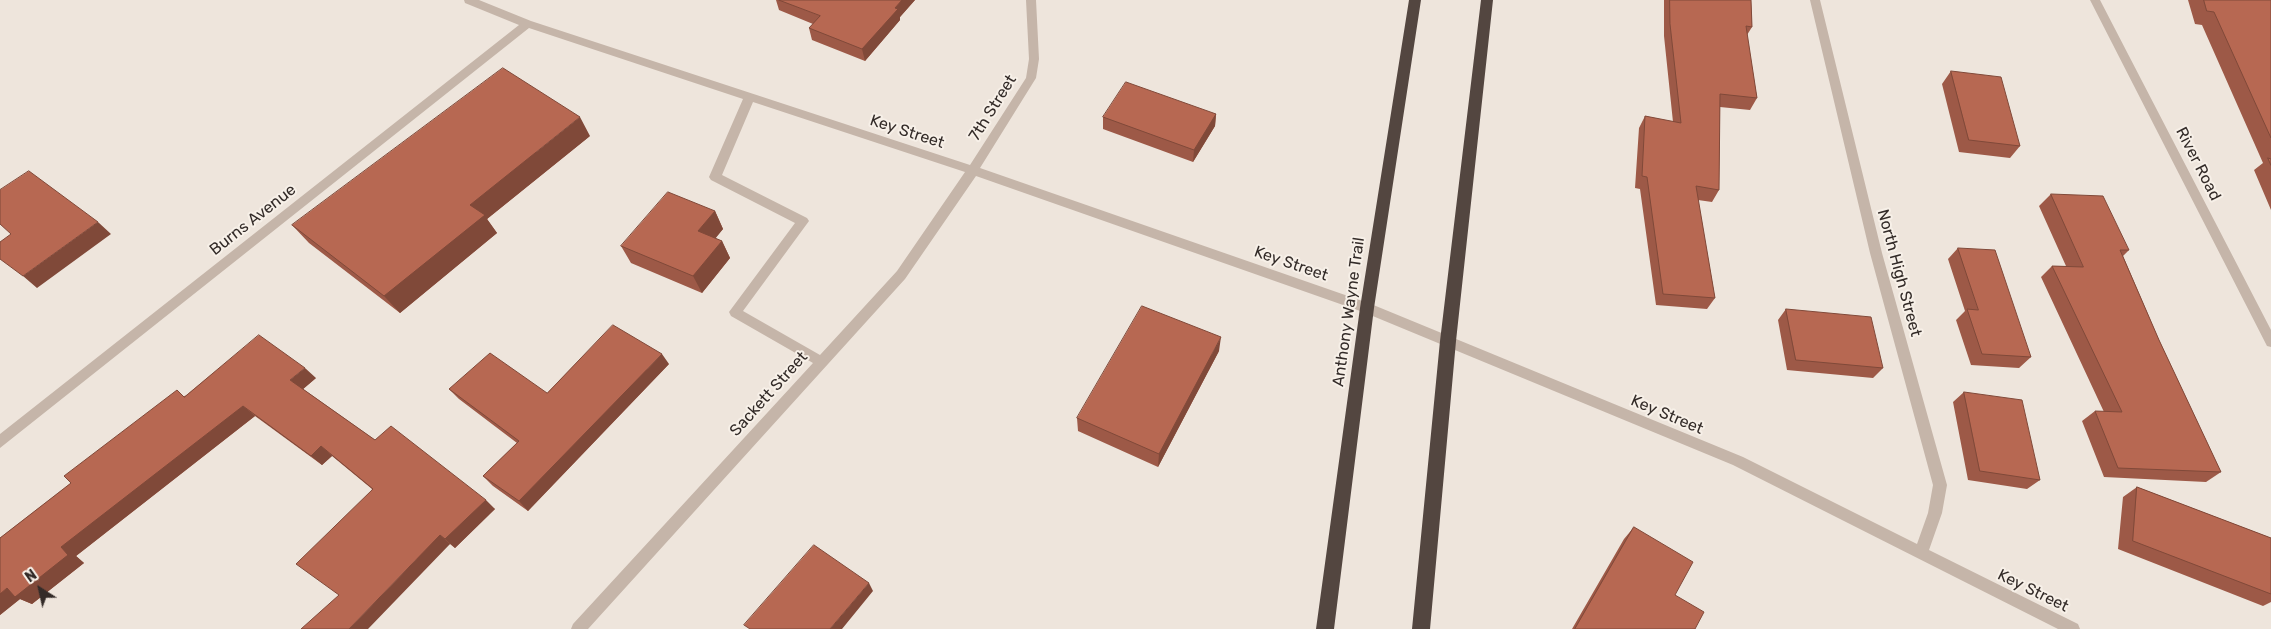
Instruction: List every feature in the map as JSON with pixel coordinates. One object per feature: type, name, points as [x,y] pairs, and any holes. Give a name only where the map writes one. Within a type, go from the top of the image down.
[{"type":"highway","name":"Anthony Wayne Trail","points":[[1325,629],[1367,308],[1415,0]]},
{"type":"highway","points":[[1421,629],[1448,341],[1487,0]]},
{"type":"street","name":"Key Street","points":[[469,0],[527,24],[972,170],[1367,308],[1738,462],[2073,629]]},
{"type":"street","name":"7th Street","points":[[972,170],[1018,102],[1031,78],[1034,59],[1031,0]]},
{"type":"street","name":"North High Street","points":[[1815,0],[1876,253],[1940,485],[1935,513],[1921,554]]},
{"type":"street","name":"River Road","points":[[2095,0],[2271,342]]},
{"type":"street","name":"Burns Avenue","points":[[0,442],[527,24]]},
{"type":"street","points":[[750,98],[715,177],[803,221],[735,312],[822,362]]},
{"type":"street","name":"Sackett Street","points":[[578,629],[901,275],[972,170]]},
{"type":"building","points":[[779,0],[902,0],[895,8],[898,9],[862,49],[809,28],[820,16]]},
{"type":"building","points":[[1670,0],[1751,0],[1752,27],[1746,26],[1757,98],[1720,94],[1719,190],[1696,186],[1715,298],[1663,294],[1647,177],[1642,176],[1645,116],[1681,123],[1670,24]]},
{"type":"building","points":[[2204,0],[2271,0],[2271,138],[2214,12],[2207,11]]},
{"type":"building","points":[[503,68],[580,117],[470,205],[485,215],[384,296],[292,225]]},
{"type":"building","points":[[1951,71],[2001,77],[2020,146],[1969,140]]},
{"type":"building","points":[[1126,82],[1216,114],[1194,150],[1103,117]]},
{"type":"building","points":[[29,171],[98,222],[23,276],[0,259],[0,242],[11,234],[0,224],[0,190]]},
{"type":"building","points":[[668,192],[715,211],[698,231],[722,241],[693,276],[621,246]]},
{"type":"building","points":[[2051,194],[2103,196],[2129,250],[2120,250],[2159,340],[2221,472],[2118,468],[2095,411],[2122,412],[2052,266],[2083,267]]},
{"type":"building","points":[[1958,248],[1995,250],[2031,357],[1982,354],[1967,309],[1978,310]]},
{"type":"building","points":[[1142,306],[1221,337],[1159,454],[1077,418]]},
{"type":"building","points":[[1786,309],[1871,317],[1883,368],[1796,360]]},
{"type":"building","points":[[613,325],[662,354],[519,501],[483,476],[519,441],[449,389],[490,353],[547,393]]},
{"type":"building","points":[[259,335],[305,368],[290,380],[375,440],[391,426],[486,500],[445,539],[440,535],[349,629],[301,629],[339,595],[296,564],[373,489],[321,446],[311,456],[243,406],[61,547],[68,555],[15,597],[7,588],[0,594],[0,538],[71,483],[64,476],[177,390],[184,397]]},
{"type":"building","points":[[1964,392],[2022,400],[2040,480],[1980,471]]},
{"type":"building","points":[[2137,487],[2271,538],[2271,594],[2133,541]]},
{"type":"building","points":[[1634,527],[1693,562],[1675,595],[1704,612],[1695,629],[1575,629]]},
{"type":"building","points":[[814,545],[869,583],[830,629],[750,629],[744,625]]}]
